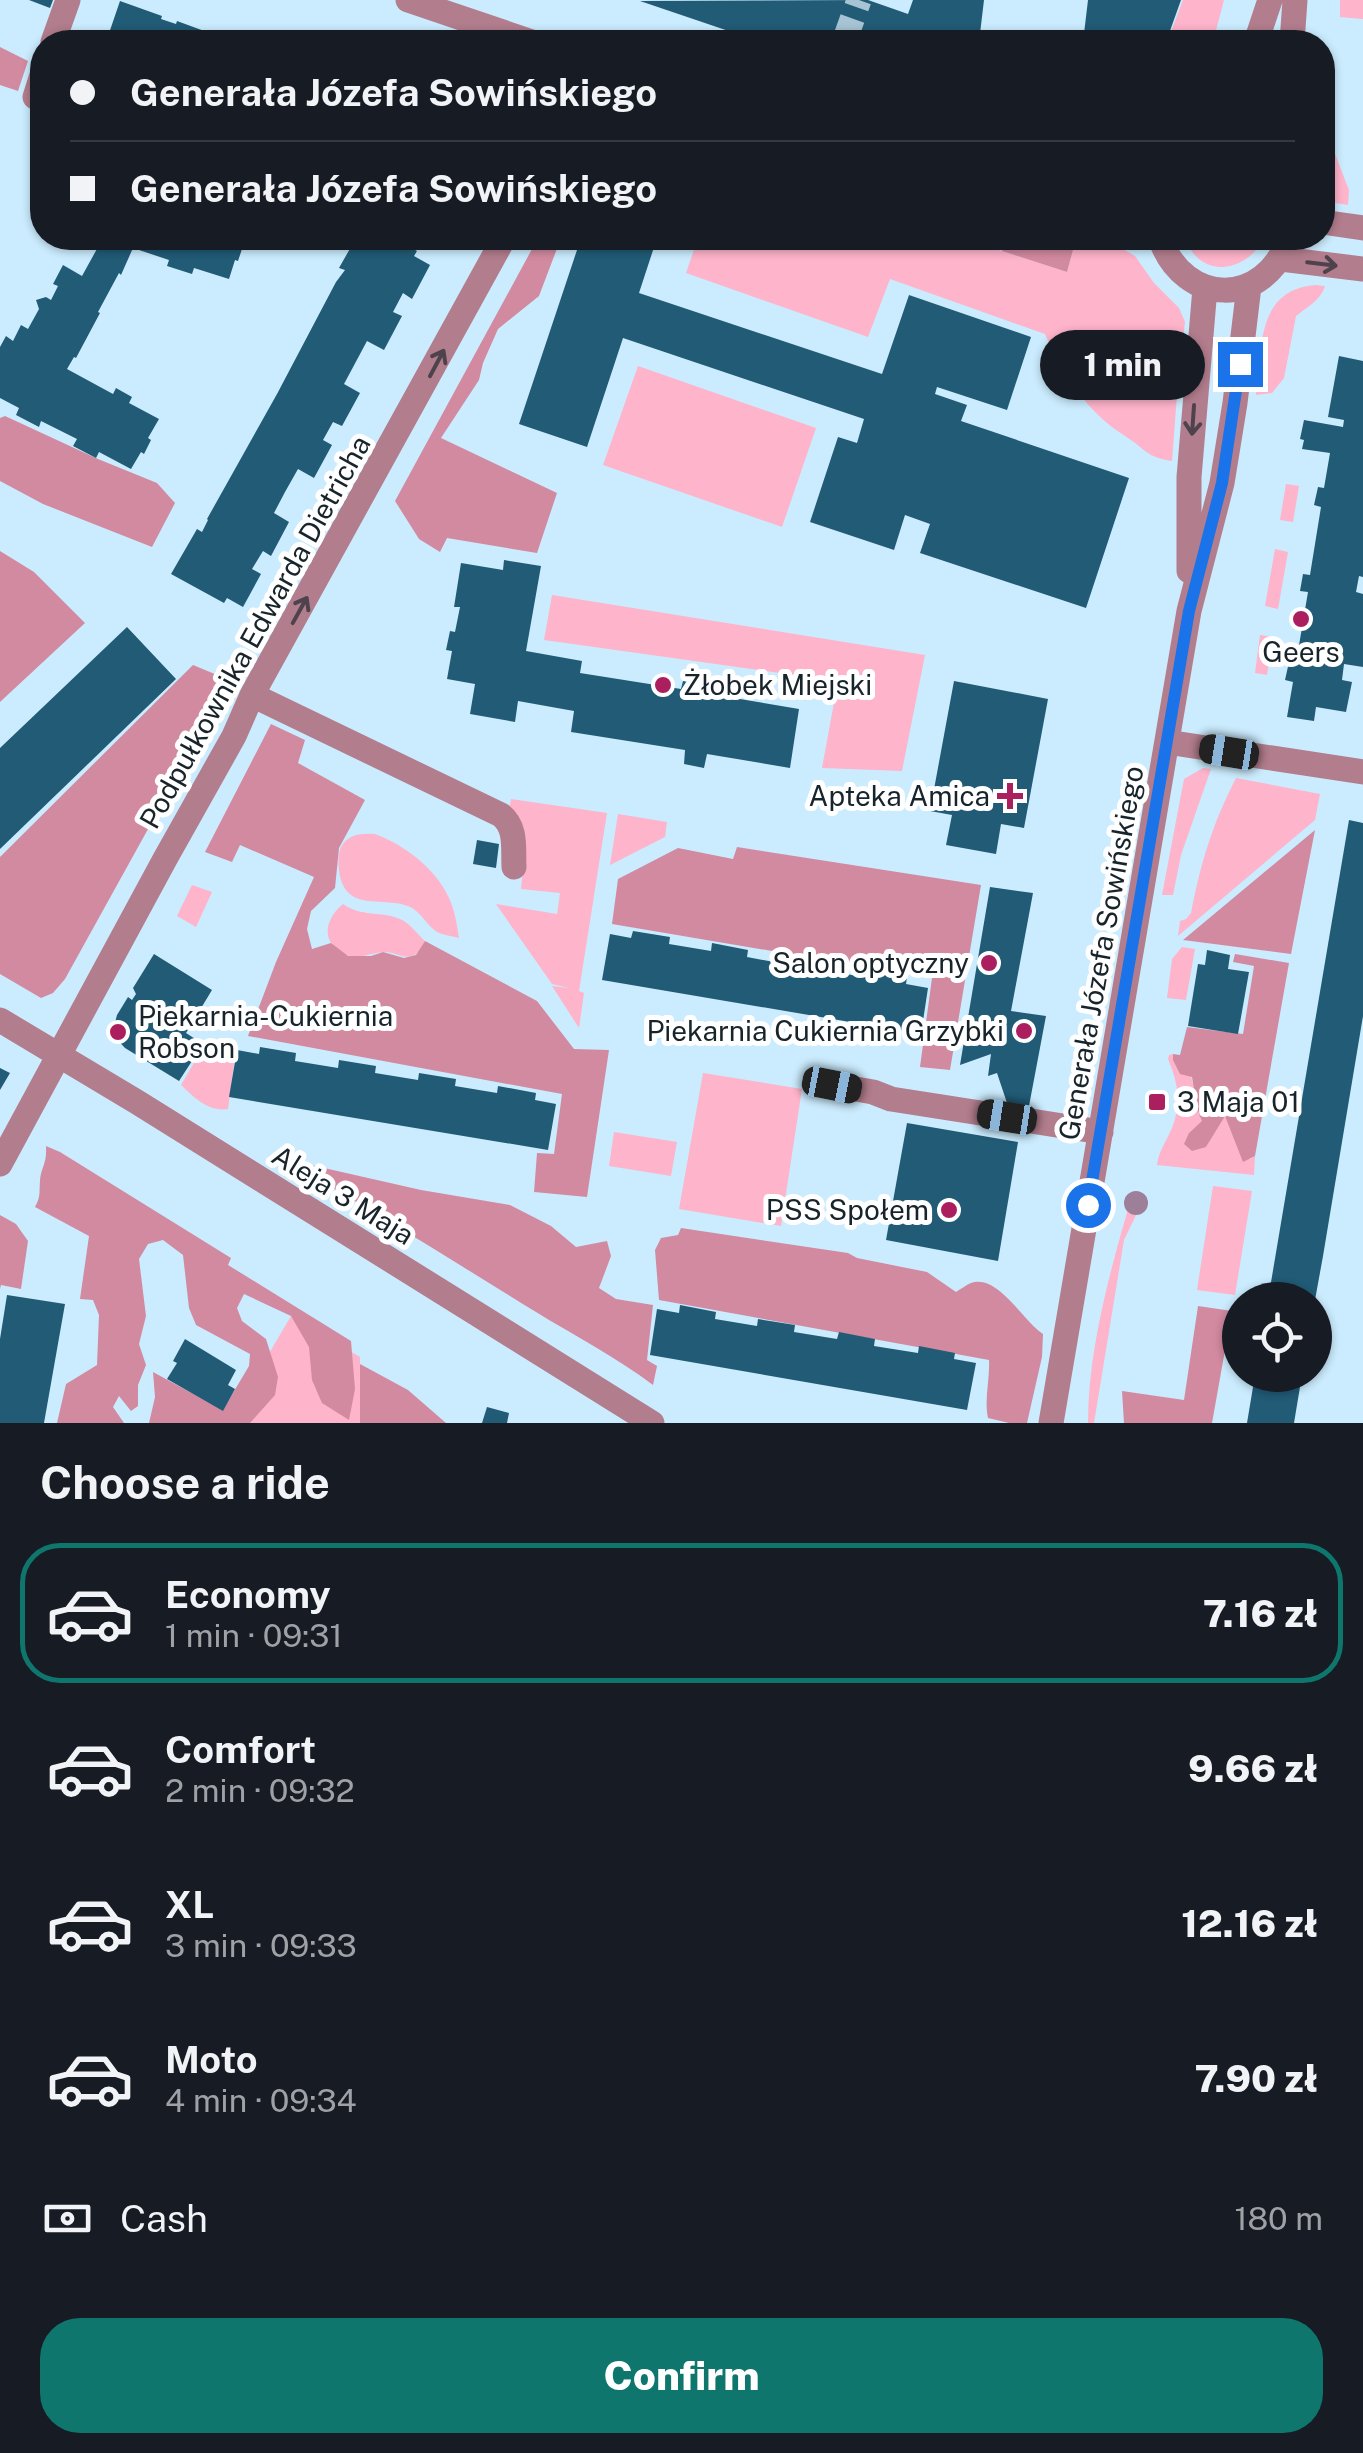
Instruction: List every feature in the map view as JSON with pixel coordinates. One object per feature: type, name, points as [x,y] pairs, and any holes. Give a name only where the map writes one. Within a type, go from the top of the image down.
[{"type":"street","points":[[58,30],[68,0]]},
{"type":"street","points":[[408,0],[497,30]]},
{"type":"street","points":[[1260,30],[1270,0]]},
{"type":"street","points":[[1293,30],[1295,0]]},
{"type":"street","points":[[1335,224],[1363,228]]},
{"type":"street","name":"Podpułkownika Edwarda Dietricha","points":[[0,1164],[497,250]]},
{"type":"street","points":[[1164,250],[1180,273],[1205,288],[1227,290],[1249,286],[1262,278],[1283,250]]},
{"type":"street","points":[[1292,250],[1363,269]]},
{"type":"street","name":"Generała Józefa Sowińskiego","points":[[1052,1423],[1189,611],[1222,483],[1249,286]]},
{"type":"street","name":"Generała Józefa Sowińskiego","points":[[1189,611],[1189,476],[1205,288]]},
{"type":"street","points":[[252,695],[501,815],[512,828],[514,867]]},
{"type":"street","points":[[1166,742],[1363,772]]},
{"type":"street","name":"Aleja 3 Maja","points":[[0,1020],[652,1423]]},
{"type":"street","points":[[832,1085],[1101,1132]]},
{"type":"shaded area","points":[[1183,0],[1224,0],[1216,30],[1172,30]]},
{"type":"shaded area","points":[[1340,0],[1363,0],[1363,19],[1340,17]]},
{"type":"shaded area","points":[[0,47],[28,61],[18,91],[0,85]]},
{"type":"shaded area","points":[[1335,154],[1349,190],[1348,205],[1335,203]]},
{"type":"shaded area","points":[[531,250],[556,250],[539,296],[498,329],[479,380],[441,438],[557,493],[537,553],[447,538],[440,552],[419,539],[395,501]]},
{"type":"shaded area","points":[[694,250],[999,250],[1067,272],[1073,250],[1125,250],[1135,256],[1179,308],[1185,322],[1172,461],[1151,455],[1099,416],[1068,378],[1045,334],[890,279],[868,337],[686,273]]},
{"type":"shaded area","points":[[1002,250],[1073,250],[1067,272]]},
{"type":"shaded area","points":[[1256,250],[1235,265],[1223,267],[1211,266],[1192,251]]},
{"type":"shaded area","points":[[1325,286],[1317,299],[1296,316],[1284,378],[1272,393],[1256,395],[1262,341],[1272,310],[1296,289]]},
{"type":"shaded area","points":[[638,366],[816,428],[782,527],[603,465]]},
{"type":"shaded area","points":[[5,416],[157,483],[175,503],[152,547],[43,504],[0,481],[0,418]]},
{"type":"shaded area","points":[[1286,484],[1299,486],[1293,522],[1280,520]]},
{"type":"shaded area","points":[[1275,549],[1288,552],[1278,609],[1265,606]]},
{"type":"shaded area","points":[[0,551],[34,572],[85,623],[0,702]]},
{"type":"shaded area","points":[[552,595],[925,655],[902,771],[822,768],[838,681],[544,640]]},
{"type":"shaded area","points":[[1260,635],[1273,637],[1267,675],[1255,673]]},
{"type":"shaded area","points":[[193,665],[222,677],[225,690],[65,979],[53,993],[41,998],[0,974],[0,857]]},
{"type":"shaded area","points":[[271,724],[305,740],[298,763],[365,800],[339,848],[335,888],[311,911],[307,929],[312,949],[331,943],[348,956],[383,952],[404,958],[416,955],[425,941],[537,1001],[574,1049],[609,1050],[587,1197],[534,1192],[537,1153],[554,1154],[562,1094],[248,1036],[314,877],[240,845],[232,862],[205,852]]},
{"type":"shaded area","points":[[1203,768],[1211,769],[1181,855],[1173,895],[1162,895],[1184,779]]},
{"type":"shaded area","points":[[1236,778],[1320,794],[1315,820],[1178,936],[1180,921],[1191,913],[1208,844]]},
{"type":"shaded area","points":[[511,799],[607,813],[579,991],[584,993],[579,1028],[552,986],[569,988],[552,984],[496,904],[557,914],[560,893],[521,889],[525,849],[509,811]]},
{"type":"shaded area","points":[[618,814],[667,822],[665,837],[610,865]]},
{"type":"shaded area","points":[[1315,830],[1291,954],[1183,940]]},
{"type":"shaded area","points":[[375,834],[408,851],[436,877],[451,903],[459,938],[437,932],[408,906],[356,898],[349,893],[339,871],[341,847],[351,837]]},
{"type":"shaded area","points":[[737,847],[981,885],[950,1070],[920,1067],[932,978],[612,924],[618,879],[678,848],[733,859]]},
{"type":"shaded area","points":[[192,885],[212,892],[196,927],[177,916]]},
{"type":"shaded area","points":[[343,904],[357,911],[400,919],[425,941],[417,953],[408,957],[385,952],[346,955],[332,944],[328,931],[332,917]]},
{"type":"shaded area","points":[[1182,947],[1195,949],[1186,1000],[1167,998],[1172,959]]},
{"type":"shaded area","points":[[1235,954],[1289,963],[1255,1156],[1243,1162],[1225,1116],[1206,1147],[1192,1151],[1184,1144],[1202,1121],[1192,1077],[1180,1074],[1173,1060],[1173,1054],[1180,1055],[1187,1027],[1243,1034],[1254,966],[1233,962]]},
{"type":"shaded area","points":[[205,1044],[236,1049],[228,1109],[208,1106],[181,1085]]},
{"type":"shaded area","points":[[1173,1054],[1173,1060],[1191,1076],[1196,1108],[1203,1121],[1189,1133],[1206,1147],[1225,1115],[1250,1159],[1255,1156],[1254,1175],[1157,1165],[1177,1110],[1176,1085],[1168,1059]]},
{"type":"shaded area","points":[[703,1073],[802,1089],[781,1226],[679,1209]]},
{"type":"shaded area","points":[[614,1132],[677,1142],[671,1176],[609,1166]]},
{"type":"shaded area","points":[[46,1146],[231,1258],[228,1265],[351,1341],[355,1389],[349,1420],[322,1403],[312,1380],[309,1347],[291,1316],[244,1294],[237,1308],[242,1321],[266,1339],[278,1377],[275,1395],[250,1423],[149,1423],[155,1397],[153,1372],[224,1408],[249,1366],[250,1354],[196,1325],[189,1308],[183,1255],[163,1240],[148,1244],[139,1259],[146,1316],[139,1344],[146,1365],[138,1385],[138,1406],[131,1411],[119,1396],[113,1407],[124,1423],[57,1423],[66,1384],[97,1365],[99,1315],[93,1300],[80,1299],[89,1236],[35,1207]]},
{"type":"shaded area","points":[[302,1163],[510,1205],[551,1226],[576,1247],[607,1241],[611,1256],[599,1288],[616,1299],[653,1305],[647,1360],[657,1366],[653,1385],[301,1169]]},
{"type":"shaded area","points":[[1213,1186],[1252,1191],[1237,1282],[1222,1282],[1222,1293],[1197,1290]]},
{"type":"shaded area","points":[[1142,1197],[1124,1240],[1094,1423],[1088,1423],[1096,1339],[1108,1283],[1130,1202]]},
{"type":"shaded area","points":[[0,1215],[16,1224],[28,1241],[21,1289],[1,1285],[0,1289]]},
{"type":"shaded area","points":[[681,1228],[848,1253],[927,1272],[956,1292],[971,1283],[991,1285],[1043,1334],[1042,1357],[1027,1423],[988,1418],[989,1360],[659,1300],[655,1250],[661,1238],[678,1235]]},
{"type":"shaded area","points":[[1198,1306],[1222,1310],[1222,1367],[1212,1423],[1124,1423],[1122,1391],[1184,1400]]},
{"type":"shaded area","points":[[291,1316],[360,1357],[360,1423],[228,1423]]},
{"type":"shaded area","points":[[360,1364],[408,1390],[446,1423],[360,1423]]},
{"type":"building","points":[[29,0],[53,0],[50,8]]},
{"type":"building","points":[[868,0],[908,14],[913,0],[984,0],[980,30],[726,30],[640,1]]},
{"type":"building","points":[[1088,0],[1181,0],[1170,30],[1084,30]]},
{"type":"building","points":[[120,1],[162,16],[161,19],[202,30],[110,30]]},
{"type":"building","points":[[96,250],[132,250],[67,369],[113,394],[116,388],[132,397],[129,403],[159,419],[144,454],[141,452],[131,469],[99,452],[96,458],[73,446],[77,439],[41,421],[39,427],[16,415],[19,408],[0,398],[0,347],[6,336],[13,341],[21,325],[28,329],[39,309],[36,300],[51,300],[58,286],[53,284],[63,265],[82,276]]},
{"type":"building","points":[[139,250],[242,250],[229,279],[194,268],[192,274],[167,266],[169,260]]},
{"type":"building","points":[[349,250],[415,250],[414,256],[430,265],[412,299],[403,293],[393,312],[402,316],[384,350],[367,341],[344,384],[360,393],[342,426],[333,422],[323,440],[332,445],[314,478],[298,469],[285,492],[274,513],[289,522],[271,556],[263,551],[252,569],[261,574],[243,607],[227,598],[224,603],[171,574],[197,529],[202,532],[345,270],[339,268]]},
{"type":"building","points":[[577,250],[653,250],[639,293],[882,374],[909,295],[1031,337],[1007,410],[937,387],[935,394],[967,405],[961,421],[1129,478],[1086,608],[920,553],[930,524],[905,515],[894,550],[810,522],[838,437],[857,443],[864,419],[623,338],[587,447],[519,424]]},
{"type":"building","points":[[1339,356],[1363,361],[1363,577],[1359,576],[1356,592],[1363,594],[1363,667],[1344,664],[1342,680],[1352,682],[1346,712],[1316,707],[1314,721],[1287,717],[1293,682],[1285,680],[1289,662],[1296,663],[1308,592],[1300,591],[1303,574],[1310,575],[1321,507],[1314,505],[1318,487],[1324,488],[1330,453],[1302,449],[1304,440],[1300,439],[1304,420],[1343,427],[1344,420],[1328,417]]},
{"type":"building","points":[[504,560],[541,566],[526,651],[582,661],[580,673],[681,689],[683,681],[711,685],[710,694],[799,709],[790,768],[707,754],[704,768],[684,764],[685,750],[571,732],[574,711],[518,701],[515,722],[470,714],[475,684],[447,679],[452,651],[446,650],[460,607],[454,607],[461,563],[503,570]]},
{"type":"building","points":[[127,627],[176,679],[0,849],[0,748]]},
{"type":"building","points":[[954,681],[1048,699],[1024,828],[1001,824],[996,854],[946,845],[952,815],[930,811]]},
{"type":"building","points":[[1349,820],[1363,823],[1363,1016],[1323,1256],[1318,1282],[1271,1282]]},
{"type":"building","points":[[477,840],[499,844],[496,868],[473,864]]},
{"type":"building","points":[[990,887],[1033,893],[1011,1011],[1046,1016],[1029,1106],[1007,1103],[997,1073],[988,1076],[991,1054],[960,1065]]},
{"type":"building","points":[[633,931],[670,937],[669,944],[711,951],[712,943],[748,950],[747,957],[790,965],[791,958],[829,963],[827,971],[870,978],[872,971],[907,977],[906,984],[928,988],[921,1034],[602,980],[610,934],[631,938]]},
{"type":"building","points":[[1207,950],[1230,955],[1228,969],[1249,972],[1238,1034],[1188,1026],[1198,964],[1205,965]]},
{"type":"building","points":[[154,954],[212,990],[186,1033],[203,1044],[179,1081],[125,1048],[112,1034],[117,1015],[128,997],[132,1000],[136,994],[133,988]]},
{"type":"building","points":[[260,1047],[296,1053],[295,1061],[338,1068],[339,1060],[376,1066],[375,1073],[418,1080],[419,1073],[456,1079],[455,1086],[497,1093],[498,1086],[536,1093],[535,1100],[556,1104],[548,1150],[229,1097],[237,1050],[259,1054]]},
{"type":"building","points":[[0,1068],[10,1073],[0,1090]]},
{"type":"building","name":"PSS Społem","points":[[907,1123],[1018,1142],[998,1261],[886,1240]]},
{"type":"building","points":[[7,1295],[65,1304],[44,1423],[0,1423],[0,1339]]},
{"type":"building","points":[[680,1305],[716,1312],[715,1319],[757,1326],[758,1319],[795,1325],[794,1332],[837,1339],[839,1332],[875,1339],[874,1346],[918,1353],[919,1346],[955,1353],[954,1359],[976,1363],[967,1410],[650,1355],[657,1309],[679,1313]]},
{"type":"building","points":[[185,1339],[236,1370],[228,1385],[235,1389],[223,1411],[167,1379]]},
{"type":"building","points":[[1252,1392],[1299,1392],[1294,1423],[1247,1423]]},
{"type":"building","points":[[487,1407],[509,1413],[507,1423],[482,1423]]},
{"type":"tunnel","points":[[848,30],[859,0]]},
{"type":"place","name":"Geers","points":[[1301,619]]},
{"type":"place","name":"Żłobek Miejski","points":[[663,685]]},
{"type":"place","name":"Apteka Amica","points":[[1010,796]]},
{"type":"place","name":"Salon optyczny","points":[[989,963]]},
{"type":"place","name":"Piekarnia Cukiernia Grzybki","points":[[1024,1031]]},
{"type":"place","name":"Piekarnia-Cukiernia Robson","points":[[118,1032]]},
{"type":"place","name":"3 Maja 01","points":[[1157,1102]]},
{"type":"place","name":"PSS Społem","points":[[949,1210]]},
{"type":"route","points":[[1088,1205],[1189,611],[1222,483],[1240,364]]}]
